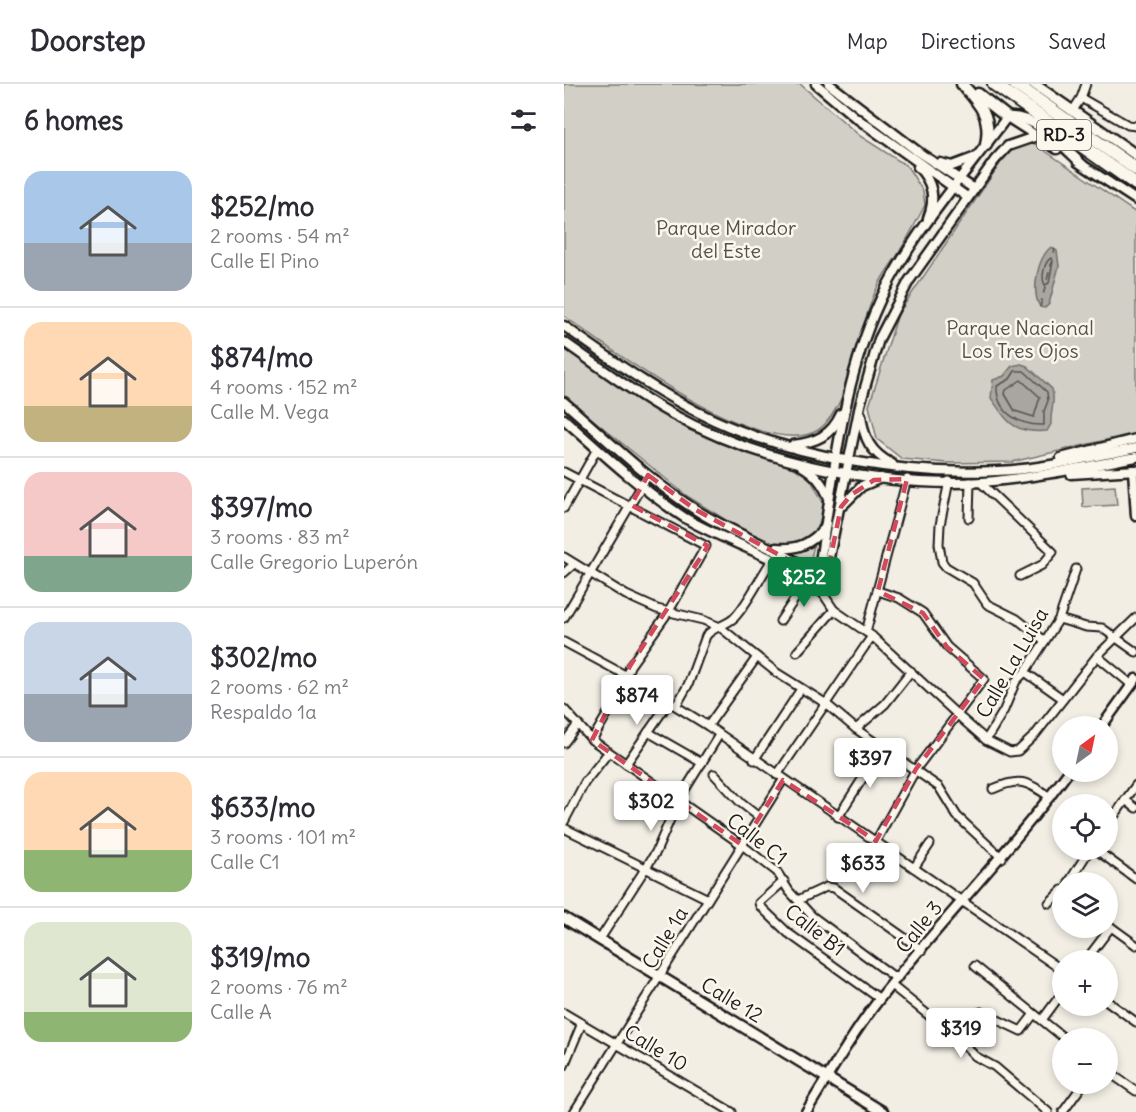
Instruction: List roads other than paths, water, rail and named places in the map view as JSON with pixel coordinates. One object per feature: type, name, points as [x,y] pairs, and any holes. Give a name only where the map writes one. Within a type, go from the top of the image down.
[{"type":"highway","name":"RD-3","points":[[994,84],[1136,184]]},
{"type":"highway","name":"RD-3","points":[[1016,84],[1032,90],[1136,169]]},
{"type":"main road","points":[[964,84],[1007,117]]},
{"type":"main road","points":[[964,84],[982,106],[988,121],[986,145]]},
{"type":"main road","points":[[1032,90],[1072,112],[1136,154]]},
{"type":"main road","name":"Calle 12","points":[[564,918],[883,1112]]},
{"type":"street","points":[[816,84],[908,156],[967,197]]},
{"type":"street","points":[[829,84],[921,154],[973,188]]},
{"type":"street","points":[[1072,112],[1086,84]]},
{"type":"street","points":[[1081,98],[1128,125],[1136,126]]},
{"type":"street","points":[[787,446],[812,443],[827,434],[838,422],[874,315],[901,264],[960,179],[1007,117],[1017,116],[1029,120],[1083,165]]},
{"type":"street","points":[[1007,117],[1136,200]]},
{"type":"street","points":[[819,589],[826,582],[860,405],[879,339],[909,280],[973,188],[1008,146],[1037,136]]},
{"type":"street","points":[[921,154],[952,166],[978,155]]},
{"type":"street","points":[[908,156],[924,173],[932,187],[933,207],[924,230]]},
{"type":"street","points":[[564,326],[619,365],[682,404],[743,432],[787,446],[897,467],[952,472],[1022,469],[1136,448]]},
{"type":"street","points":[[564,342],[669,413],[731,441],[794,461],[834,470],[884,477],[970,482],[1135,469],[1136,516]]},
{"type":"street","points":[[564,402],[648,475],[696,510],[772,547],[826,582]]},
{"type":"street","points":[[819,589],[818,575],[845,405]]},
{"type":"street","points":[[860,405],[864,436],[868,445],[881,458],[897,467]]},
{"type":"street","points":[[564,419],[642,486],[686,518],[772,560],[819,589],[834,610],[869,634],[958,716],[1000,749],[1018,751],[1035,735],[1097,656],[1136,618]]},
{"type":"street","points":[[1022,469],[1136,439]]},
{"type":"street","points":[[564,508],[597,449]]},
{"type":"street","points":[[1031,476],[1136,457]]},
{"type":"street","points":[[794,461],[813,472],[825,487],[830,500]]},
{"type":"street","points":[[564,472],[579,482],[631,506],[706,546],[669,611],[645,642],[622,689],[592,740]]},
{"type":"street","points":[[564,618],[648,475]]},
{"type":"street","points":[[841,507],[862,486],[884,477]]},
{"type":"street","name":"Calle 1a","points":[[574,1112],[616,1043],[661,978],[825,703],[869,634],[907,479]]},
{"type":"street","points":[[949,481],[940,525],[939,544],[942,562],[946,567],[973,583],[987,604],[1017,619],[1045,641]]},
{"type":"street","points":[[969,518],[970,482]]},
{"type":"street","points":[[980,482],[1053,552],[1042,565],[1020,576]]},
{"type":"street","points":[[772,547],[791,549],[805,546],[826,528]]},
{"type":"street","points":[[564,557],[626,595],[657,609],[704,620],[720,627],[801,689],[825,703],[882,748],[939,786],[957,816],[1002,858]]},
{"type":"street","points":[[676,706],[688,685],[706,636],[711,631],[727,624],[740,611],[772,560]]},
{"type":"street","points":[[564,573],[574,564]]},
{"type":"street","name":"Calle La Luisa","points":[[986,740],[1004,710],[1016,681],[1025,672],[1059,620],[1076,569]]},
{"type":"street","points":[[780,621],[807,581]]},
{"type":"street","points":[[876,841],[916,769],[983,684],[982,675],[947,647],[923,613],[899,598],[878,591]]},
{"type":"street","points":[[797,652],[834,610]]},
{"type":"street","points":[[1059,620],[1086,627],[1102,628],[1136,652]]},
{"type":"street","points":[[564,642],[627,676],[708,726],[780,778],[876,841],[1052,963]]},
{"type":"street","points":[[1097,656],[1134,682],[1109,716]]},
{"type":"street","points":[[708,726],[757,657]]},
{"type":"street","points":[[856,729],[885,704],[911,671]]},
{"type":"street","points":[[1025,672],[1063,699]]},
{"type":"street","points":[[754,760],[801,689]]},
{"type":"street","points":[[626,764],[669,702]]},
{"type":"street","name":"Calle C1","points":[[564,709],[592,740],[608,753],[742,845],[784,881],[812,916],[894,982],[975,1056],[995,1067],[1048,1112]]},
{"type":"street","points":[[564,743],[578,724]]},
{"type":"street","points":[[648,732],[702,764]]},
{"type":"street","points":[[600,939],[656,852],[678,801],[719,735]]},
{"type":"street","points":[[838,817],[882,748]]},
{"type":"street","points":[[564,822],[585,782],[608,753]]},
{"type":"street","points":[[714,774],[741,803],[759,817]]},
{"type":"street","points":[[993,789],[1017,780],[1031,785],[1050,797]]},
{"type":"street","name":"Calle 3","points":[[806,1112],[880,999],[961,901],[1002,858],[1061,782]]},
{"type":"street","points":[[1118,810],[1136,785]]},
{"type":"street","points":[[1125,800],[1136,808]]},
{"type":"street","points":[[564,828],[708,899]]},
{"type":"street","points":[[914,868],[930,844]]},
{"type":"street","points":[[1109,860],[1136,879]]},
{"type":"street","name":"Calle B1","points":[[784,881],[759,903],[760,906],[788,933],[880,999]]},
{"type":"street","points":[[798,900],[826,887],[834,888],[922,950]]},
{"type":"street","points":[[1049,903],[1052,900]]},
{"type":"street","points":[[1118,932],[1136,945]]},
{"type":"street","points":[[975,966],[1052,1028]]},
{"type":"street","points":[[1042,1020],[1052,1006]]},
{"type":"street","points":[[1118,1009],[1136,1022]]},
{"type":"street","points":[[981,1012],[1021,1031],[1034,1014]]},
{"type":"street","name":"Calle 10","points":[[564,1013],[732,1112]]},
{"type":"street","points":[[564,1066],[582,1023]]},
{"type":"street","points":[[1118,1079],[1136,1091]]},
{"type":"street","points":[[1063,1112],[1076,1094]]},
{"type":"water","points":[[1051,247],[1057,251],[1059,266],[1049,304],[1045,308],[1040,307],[1037,300],[1036,284],[1042,259]]},
{"type":"water","points":[[1021,364],[1027,366],[1052,389],[1051,424],[1047,431],[1026,430],[1013,425],[991,398],[993,380],[1004,376],[1012,366]]},
{"type":"park label","name":"Parque Mirador del Este","points":[[726,240]]},
{"type":"park label","name":"Parque Nacional Los Tres Ojos","points":[[1020,340]]}]
